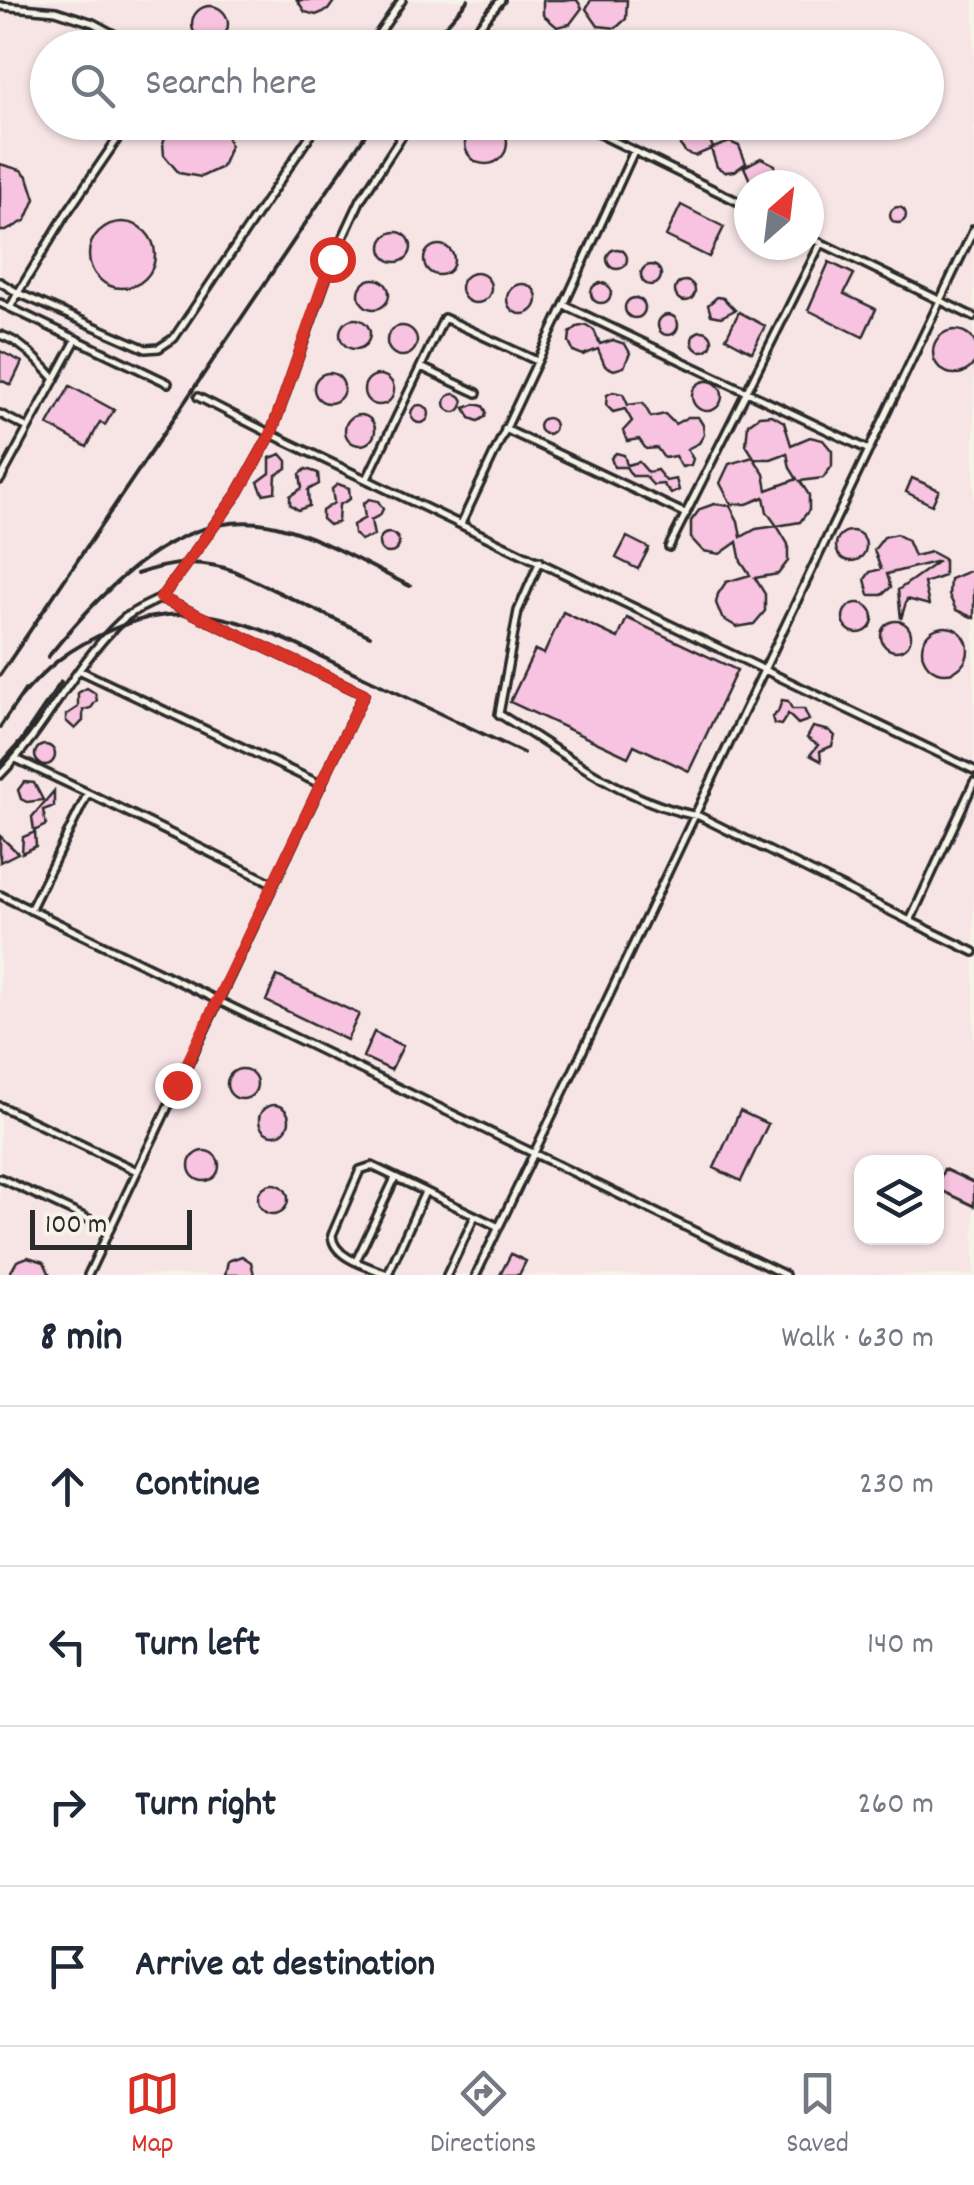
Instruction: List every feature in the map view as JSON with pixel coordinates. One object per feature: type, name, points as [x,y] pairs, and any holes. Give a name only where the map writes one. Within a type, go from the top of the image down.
[{"type":"lane","points":[[381,30],[402,0]]},
{"type":"lane","points":[[476,30],[500,0]]},
{"type":"lane","points":[[0,6],[56,11],[104,30]]},
{"type":"lane","points":[[10,308],[66,214],[117,140]]},
{"type":"lane","points":[[0,282],[146,349],[160,348],[174,338],[308,140]]},
{"type":"lane","points":[[0,775],[123,619],[161,598],[238,493],[271,434],[332,259],[361,199],[399,140]]},
{"type":"lane","points":[[612,140],[734,201]]},
{"type":"lane","points":[[461,524],[634,151]]},
{"type":"lane","points":[[476,1275],[974,230]]},
{"type":"lane","points":[[824,244],[974,317]]},
{"type":"lane","points":[[669,547],[812,260]]},
{"type":"lane","points":[[0,303],[168,383]]},
{"type":"lane","points":[[564,305],[869,450]]},
{"type":"lane","points":[[367,478],[444,318],[537,361]]},
{"type":"lane","points":[[0,335],[32,354],[55,379]]},
{"type":"lane","points":[[0,480],[76,340]]},
{"type":"lane","points":[[420,367],[477,394]]},
{"type":"lane","points":[[198,397],[974,770]]},
{"type":"lane","points":[[0,414],[28,428]]},
{"type":"lane","points":[[505,429],[686,514]]},
{"type":"lane","points":[[540,562],[518,611],[500,714],[614,783],[680,813],[696,816],[974,952]]},
{"type":"lane","points":[[88,1275],[364,694],[161,598]]},
{"type":"lane","points":[[80,670],[322,785]]},
{"type":"lane","points":[[16,759],[274,884]]},
{"type":"lane","points":[[910,921],[974,782]]},
{"type":"lane","points":[[30,910],[88,793]]},
{"type":"lane","points":[[0,896],[785,1275]]},
{"type":"lane","points":[[0,1106],[137,1171]]},
{"type":"lane","points":[[424,1192],[389,1275],[341,1254],[332,1242],[338,1218],[365,1166],[372,1166],[499,1227]]},
{"type":"lane","points":[[0,1178],[110,1229]]},
{"type":"lane","points":[[356,1261],[395,1178]]},
{"type":"lane","points":[[447,1275],[475,1216]]},
{"type":"shaded area","points":[[0,0],[974,0],[974,1275],[0,1275]]},
{"type":"building","points":[[297,0],[335,0],[328,10],[316,15],[305,12]]},
{"type":"building","points":[[543,0],[577,0],[582,8],[570,24],[557,27],[543,15]]},
{"type":"building","points":[[591,0],[627,0],[626,19],[616,28],[598,26],[586,9]]},
{"type":"building","points":[[203,8],[217,8],[226,17],[226,30],[194,30],[194,17]]},
{"type":"building","points":[[228,140],[230,146],[222,167],[201,177],[179,173],[164,155],[163,143]]},
{"type":"building","points":[[465,140],[507,140],[506,151],[494,163],[478,163],[466,151]]},
{"type":"building","points":[[680,140],[710,140],[713,148],[730,142],[739,146],[746,163],[725,172],[717,167],[711,149],[695,156],[686,153]]},
{"type":"building","points":[[761,158],[775,165],[775,170],[745,170],[744,167]]},
{"type":"building","points":[[0,164],[21,170],[28,177],[35,199],[26,220],[6,231],[0,231]]},
{"type":"building","points":[[681,205],[724,227],[709,257],[666,236]]},
{"type":"building","points":[[898,207],[906,215],[898,223],[890,215]]},
{"type":"building","points":[[122,222],[146,231],[155,255],[146,279],[122,288],[98,279],[89,255],[98,231]]},
{"type":"building","points":[[396,232],[407,236],[411,247],[407,258],[396,262],[385,258],[381,247],[385,236]]},
{"type":"building","points":[[439,245],[450,249],[454,260],[450,271],[439,275],[428,271],[424,260],[428,249]]},
{"type":"building","points":[[617,249],[627,259],[617,269],[607,259]]},
{"type":"building","points":[[829,262],[854,274],[844,294],[876,309],[863,337],[808,310]]},
{"type":"building","points":[[651,265],[661,275],[651,285],[641,275]]},
{"type":"building","points":[[476,273],[487,277],[491,288],[487,299],[476,303],[465,299],[461,288],[465,277]]},
{"type":"building","points":[[374,279],[385,283],[389,294],[385,305],[374,309],[363,305],[359,294],[363,283]]},
{"type":"building","points":[[685,281],[695,291],[685,301],[675,291]]},
{"type":"building","points":[[601,283],[611,293],[601,303],[591,293]]},
{"type":"building","points":[[522,284],[533,288],[537,299],[533,310],[522,314],[511,310],[507,299],[511,288]]},
{"type":"building","points":[[717,297],[735,310],[721,317],[711,315],[708,305]]},
{"type":"building","points":[[635,298],[645,308],[635,318],[625,308]]},
{"type":"building","points":[[739,312],[765,326],[752,352],[726,338]]},
{"type":"building","points":[[668,315],[678,325],[668,335],[658,325]]},
{"type":"building","points":[[355,319],[366,323],[370,334],[366,345],[355,349],[344,345],[340,334],[344,323]]},
{"type":"building","points":[[586,325],[594,330],[600,344],[613,340],[625,344],[630,353],[624,367],[614,370],[605,366],[598,349],[583,355],[573,351],[570,333]]},
{"type":"building","points":[[402,326],[413,330],[417,341],[413,352],[402,356],[391,352],[387,341],[391,330]]},
{"type":"building","points":[[955,330],[975,344],[975,360],[970,367],[955,374],[940,367],[933,352],[940,337]]},
{"type":"building","points":[[702,331],[712,341],[702,351],[692,341]]},
{"type":"building","points":[[0,351],[22,362],[11,385],[0,380]]},
{"type":"building","points":[[329,373],[340,377],[344,388],[340,399],[329,403],[318,399],[314,388],[318,377]]},
{"type":"building","points":[[379,375],[390,379],[394,390],[390,401],[379,405],[368,401],[364,390],[368,379]]},
{"type":"building","points":[[707,381],[718,385],[722,396],[718,407],[707,411],[696,407],[692,396],[696,385]]},
{"type":"building","points":[[70,386],[114,410],[105,425],[100,422],[87,447],[48,425]]},
{"type":"building","points":[[454,394],[463,403],[454,412],[445,403]]},
{"type":"building","points":[[623,394],[628,405],[643,403],[651,417],[665,414],[675,424],[698,417],[704,435],[687,449],[693,459],[691,465],[682,467],[675,456],[664,458],[657,448],[646,449],[639,439],[627,441],[623,431],[632,421],[625,409],[613,412],[606,405],[607,395]]},
{"type":"building","points":[[475,404],[486,411],[478,421],[470,418],[465,408]]},
{"type":"building","points":[[420,405],[429,414],[420,423],[411,414]]},
{"type":"building","points":[[360,415],[371,419],[375,430],[371,441],[360,445],[349,441],[345,430],[349,419]]},
{"type":"building","points":[[772,415],[784,422],[791,445],[810,437],[823,440],[832,451],[832,466],[823,478],[800,481],[809,495],[809,510],[800,522],[777,526],[767,512],[764,497],[747,504],[731,504],[720,483],[729,464],[753,457],[764,474],[767,490],[797,479],[787,453],[755,459],[746,445],[748,424],[759,416]]},
{"type":"building","points":[[547,418],[555,426],[547,434],[539,426]]},
{"type":"building","points":[[616,453],[624,455],[627,465],[639,462],[648,472],[657,470],[666,481],[676,479],[679,490],[671,494],[663,484],[653,485],[645,476],[632,476],[626,467],[614,467],[611,458]]},
{"type":"building","points":[[281,454],[287,468],[276,475],[275,492],[263,494],[258,482],[270,473],[270,458]]},
{"type":"building","points":[[306,469],[318,473],[319,484],[308,490],[309,506],[298,510],[290,504],[290,496],[302,488],[300,474]]},
{"type":"building","points":[[912,478],[939,490],[932,505],[906,492]]},
{"type":"building","points":[[338,484],[349,488],[350,499],[339,505],[338,522],[329,525],[322,519],[322,511],[334,503],[332,489]]},
{"type":"building","points":[[369,499],[378,501],[383,509],[371,520],[374,536],[361,540],[354,534],[353,525],[365,518],[363,504]]},
{"type":"building","points":[[714,504],[730,506],[741,537],[756,529],[777,526],[788,544],[788,561],[778,574],[755,578],[765,594],[765,611],[754,624],[737,627],[722,618],[716,603],[726,582],[750,575],[741,562],[737,542],[720,554],[703,551],[691,538],[691,521],[700,509]]},
{"type":"building","points":[[851,531],[862,535],[866,546],[862,557],[851,561],[840,557],[836,546],[840,535]]},
{"type":"building","points":[[389,533],[399,543],[389,553],[379,543]]},
{"type":"building","points":[[896,534],[907,540],[914,556],[931,552],[944,559],[944,576],[924,583],[929,605],[907,599],[901,619],[898,590],[939,561],[887,574],[891,587],[882,595],[869,595],[865,579],[870,572],[881,569],[874,550],[884,537]]},
{"type":"building","points":[[627,537],[649,548],[638,569],[616,558]]},
{"type":"building","points":[[974,569],[974,618],[956,610],[949,595],[950,579]]},
{"type":"building","points":[[858,603],[869,607],[873,618],[869,629],[858,633],[847,629],[843,618],[847,607]]},
{"type":"building","points":[[563,612],[618,638],[627,618],[737,670],[689,771],[634,745],[628,757],[510,702],[535,650],[544,654]]},
{"type":"building","points":[[896,621],[907,625],[911,636],[907,647],[896,651],[885,647],[881,636],[885,625]]},
{"type":"building","points":[[945,627],[962,633],[968,650],[962,667],[945,673],[928,667],[922,650],[928,633]]},
{"type":"building","points":[[87,688],[97,700],[91,708],[83,710],[83,721],[75,729],[66,721],[66,715],[78,707],[78,693]]},
{"type":"building","points":[[782,700],[788,701],[792,709],[804,709],[809,720],[798,724],[788,714],[781,725],[774,724],[772,717]]},
{"type":"building","points":[[813,727],[835,736],[832,746],[820,751],[821,761],[810,755],[818,745],[807,738]]},
{"type":"building","points":[[45,745],[55,755],[45,765],[35,755]]},
{"type":"building","points":[[24,782],[34,783],[43,800],[21,799],[18,790]]},
{"type":"building","points":[[54,791],[54,806],[43,810],[46,825],[34,831],[32,817]]},
{"type":"building","points":[[35,832],[36,846],[22,853],[23,837]]},
{"type":"building","points":[[0,836],[18,853],[0,862]]},
{"type":"building","points":[[277,976],[359,1014],[347,1040],[266,1001]]},
{"type":"building","points":[[374,1032],[403,1046],[391,1070],[363,1057]]},
{"type":"building","points":[[242,1069],[256,1078],[257,1084],[248,1098],[242,1099],[228,1090],[227,1084],[236,1070]]},
{"type":"building","points":[[274,1105],[284,1110],[289,1120],[284,1130],[274,1135],[264,1130],[259,1120],[264,1110]]},
{"type":"building","points":[[740,1111],[768,1124],[741,1181],[714,1168]]},
{"type":"building","points":[[204,1151],[214,1156],[219,1166],[214,1176],[204,1181],[194,1176],[189,1166],[194,1156]]},
{"type":"building","points":[[944,1169],[974,1183],[974,1206],[944,1192]]},
{"type":"building","points":[[273,1184],[287,1193],[288,1199],[279,1213],[273,1214],[259,1205],[258,1199],[267,1185]]},
{"type":"building","points":[[511,1254],[526,1261],[519,1275],[500,1275]]},
{"type":"building","points":[[242,1256],[251,1262],[254,1275],[225,1275],[228,1261]]},
{"type":"building","points":[[28,1257],[44,1262],[50,1275],[9,1275],[17,1261]]},
{"type":"railway","points":[[442,30],[468,0]]},
{"type":"railway","points":[[0,675],[362,140]]},
{"type":"railway","points":[[48,657],[118,580],[176,540],[208,527],[241,522],[276,526],[327,545],[410,586]]},
{"type":"railway","points":[[137,574],[186,564],[221,567],[370,636]]},
{"type":"railway","points":[[17,702],[60,659],[113,629],[146,618],[206,615],[235,621],[292,643],[523,753]]},
{"type":"railway","points":[[0,765],[61,682]]},
{"type":"railway","points":[[0,727],[25,690]]},
{"type":"route","points":[[177,1085],[364,694],[161,598],[238,493],[271,434],[332,259]]}]
